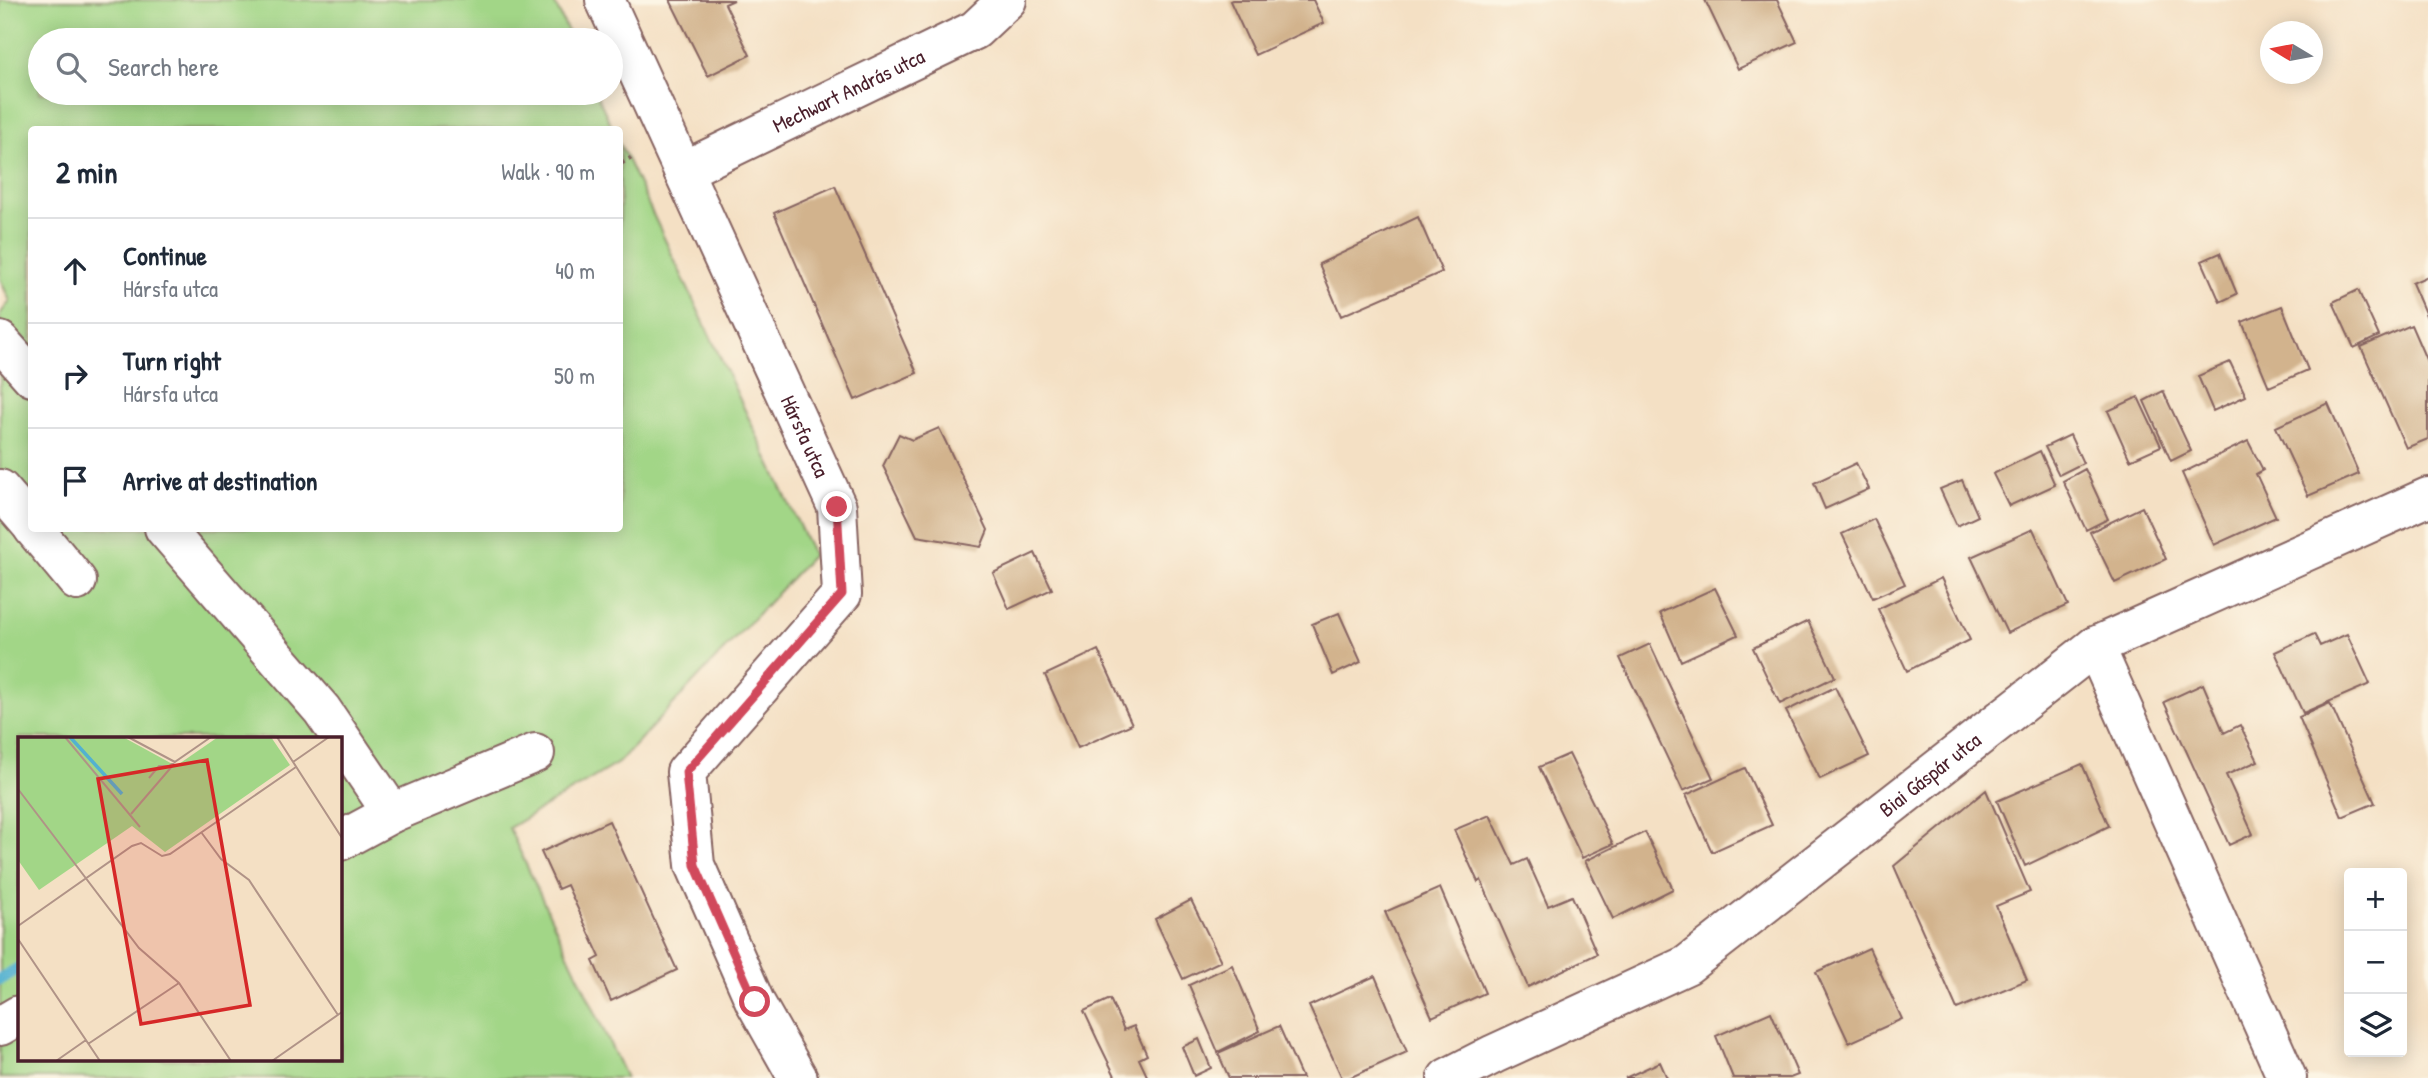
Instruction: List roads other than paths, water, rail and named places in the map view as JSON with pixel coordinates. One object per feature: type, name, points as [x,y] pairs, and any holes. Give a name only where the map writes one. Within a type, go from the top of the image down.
[{"type":"street","name":"Hársfa utca","points":[[605,0],[618,28]]},
{"type":"street","name":"Mechwart András utca","points":[[684,171],[975,30],[1007,0]]},
{"type":"street","name":"Hársfa utca","points":[[623,39],[837,507],[842,594],[686,772],[695,865],[755,1002],[798,1078]]},
{"type":"street","points":[[0,341],[28,372]]},
{"type":"street","points":[[0,489],[28,522]]},
{"type":"street","name":"Biai Gáspár utca","points":[[1447,1078],[1687,965],[2095,646],[2428,497]]},
{"type":"street","points":[[36,532],[77,581]]},
{"type":"street","points":[[167,532],[322,710],[340,737]]},
{"type":"street","points":[[2095,646],[2287,1078]]},
{"type":"street","points":[[341,738],[391,813]]},
{"type":"street","points":[[341,841],[391,813],[535,752]]},
{"type":"street","points":[[0,1026],[18,1016]]},
{"type":"waterway","points":[[0,979],[18,969]]}]
